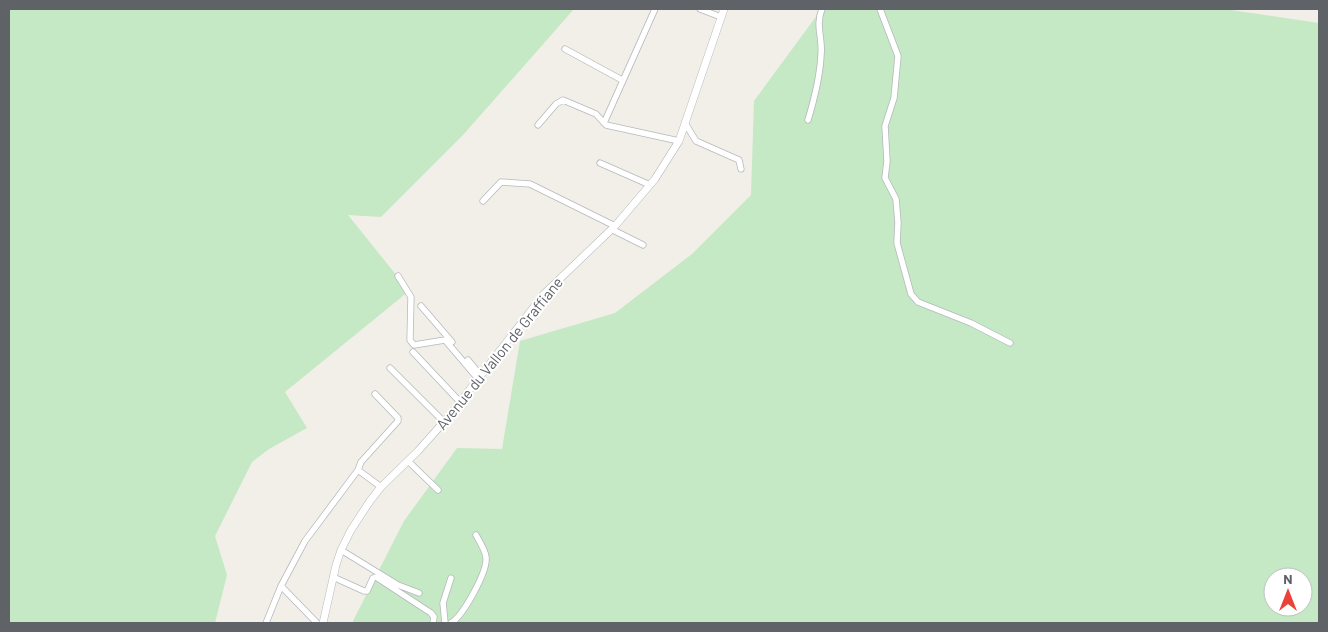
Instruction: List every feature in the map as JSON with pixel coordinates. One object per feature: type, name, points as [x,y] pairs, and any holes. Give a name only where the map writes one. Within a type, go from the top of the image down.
[{"type":"street","points":[[604,123],[655,9]]},
{"type":"street","points":[[700,9],[721,17]]},
{"type":"street","name":"Avenue du Vallon de Graffiane","points":[[323,623],[341,550],[358,519],[381,487],[408,462],[461,403],[544,294],[613,227],[650,185],[679,141],[724,9]]},
{"type":"street","points":[[808,120],[814,103],[821,57],[818,24],[822,9]]},
{"type":"street","points":[[880,9],[898,56],[894,98],[885,126],[886,178],[896,199],[897,243],[911,294],[918,302],[971,322],[1010,343]]},
{"type":"street","points":[[565,49],[622,80]]},
{"type":"street","points":[[538,125],[556,104],[563,100],[596,114],[604,123],[611,126],[679,141]]},
{"type":"street","points":[[685,123],[696,141],[739,160],[741,169]]},
{"type":"street","points":[[600,163],[650,185]]},
{"type":"street","points":[[483,201],[501,182],[530,184],[613,227],[642,245]]},
{"type":"street","points":[[398,276],[411,297],[410,340],[414,345],[445,340],[480,378]]},
{"type":"street","points":[[421,306],[480,378]]},
{"type":"street","points":[[413,352],[461,403]]},
{"type":"street","points":[[390,368],[444,422]]},
{"type":"street","points":[[266,623],[281,586],[305,540],[358,470],[361,462],[398,421],[398,418],[375,394]]},
{"type":"street","points":[[408,462],[438,490]]},
{"type":"street","points":[[358,470],[381,487]]},
{"type":"street","points":[[451,623],[460,616],[484,571],[486,558],[476,535]]},
{"type":"street","points":[[341,550],[398,585],[419,593]]},
{"type":"street","points":[[333,577],[367,591],[373,578],[376,577],[431,613],[434,617],[433,623]]},
{"type":"street","points":[[444,623],[443,603],[452,578]]},
{"type":"street","points":[[281,586],[317,623]]},
{"type":"green space","points":[[9,9],[574,9],[463,135],[381,217],[348,215],[409,291],[285,392],[307,428],[269,449],[252,462],[215,536],[227,575],[215,623],[9,623]]},
{"type":"green space","points":[[826,9],[1224,9],[1319,23],[1319,623],[353,623],[404,521],[457,448],[502,449],[520,341],[615,313],[692,254],[751,195],[754,101],[815,18]]}]
